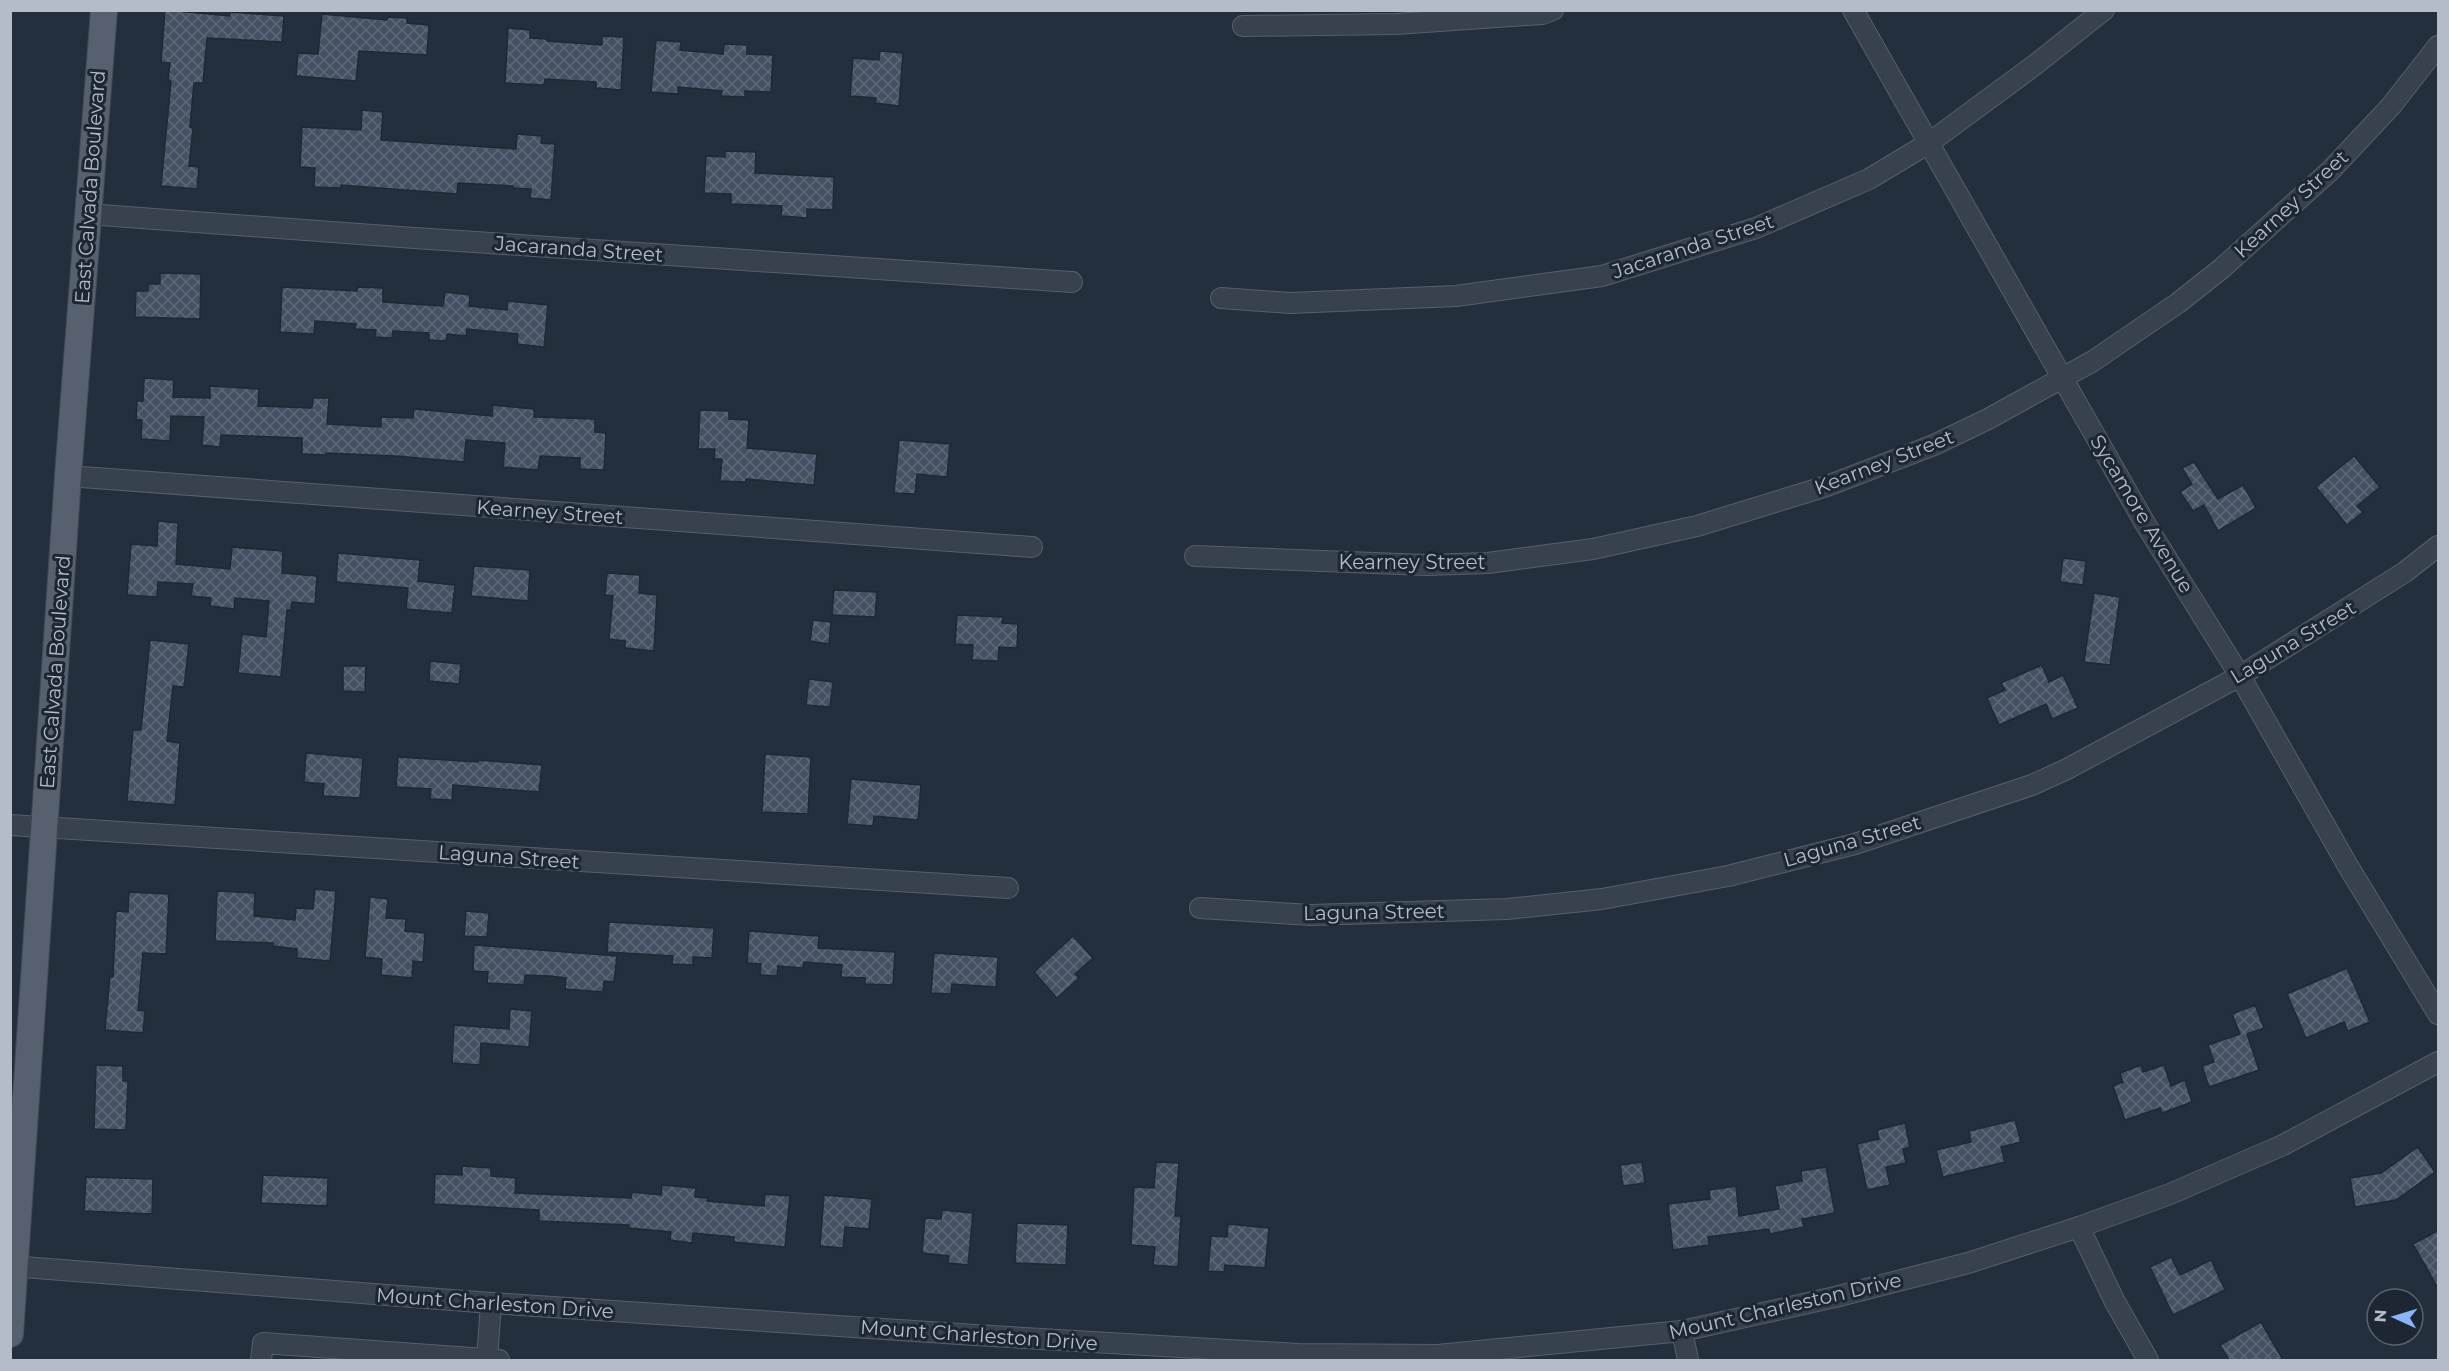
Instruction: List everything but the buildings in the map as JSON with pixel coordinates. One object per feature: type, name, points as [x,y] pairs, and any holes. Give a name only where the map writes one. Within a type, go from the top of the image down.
[{"type":"main road","name":"East Calvada Boulevard","points":[[10,1334],[12,1266],[45,827],[68,476],[104,10]]},
{"type":"street","points":[[1243,26],[1396,24],[1542,14],[1553,10]]},
{"type":"street","name":"Sycamore Avenue","points":[[1853,10],[2146,525],[2240,676],[2348,866],[2439,1014]]},
{"type":"street","name":"Jacaranda Street","points":[[1221,298],[1290,303],[1456,296],[1602,276],[1756,228],[1869,179],[1929,143],[2036,64],[2104,10]]},
{"type":"street","name":"Kearney Street","points":[[1195,556],[1426,565],[1488,563],[1593,549],[1697,526],[1827,486],[1934,445],[2093,361],[2178,303],[2221,269],[2330,171],[2391,106],[2439,46]]},
{"type":"street","name":"Jacaranda Street","points":[[87,214],[1072,282]]},
{"type":"street","name":"Kearney Street","points":[[68,476],[1032,547]]},
{"type":"street","name":"Laguna Street","points":[[1200,908],[1311,915],[1507,909],[1602,899],[1728,876],[1855,844],[2032,785],[2067,769],[2240,676],[2405,572],[2439,546]]},
{"type":"street","name":"Laguna Street","points":[[10,825],[1008,888]]},
{"type":"street","name":"Mount Charleston Drive","points":[[12,1266],[491,1303],[1298,1354],[1438,1355],[1682,1331],[1835,1297],[1968,1263],[2079,1227],[2170,1194],[2283,1145],[2439,1062]]},
{"type":"street","points":[[2079,1227],[2115,1302],[2148,1360]]},
{"type":"street","points":[[487,1360],[491,1303]]},
{"type":"street","points":[[1682,1331],[1688,1360]]},
{"type":"street","points":[[261,1360],[262,1342],[499,1360]]}]
